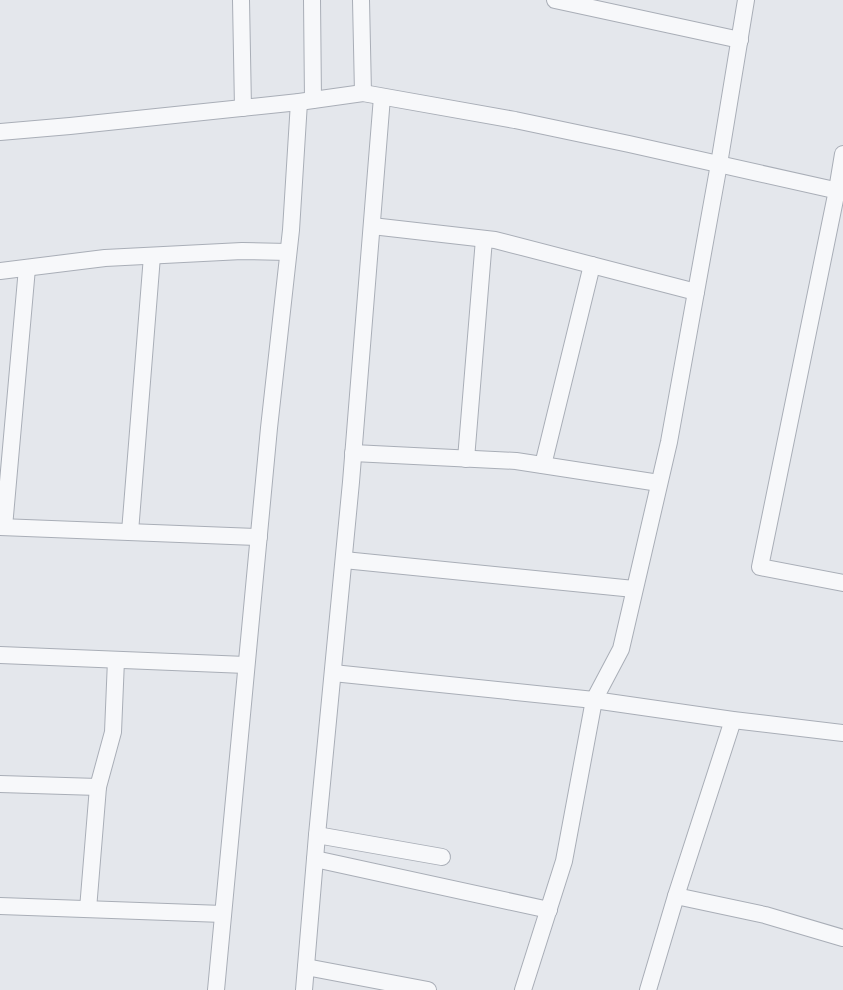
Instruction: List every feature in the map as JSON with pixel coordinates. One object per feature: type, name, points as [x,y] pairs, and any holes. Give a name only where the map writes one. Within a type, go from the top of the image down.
[{"type":"street","points":[[241,0],[243,108]]},
{"type":"street","points":[[216,990],[269,428],[306,101],[312,0]]},
{"type":"street","points":[[361,0],[363,93]]},
{"type":"street","points":[[555,0],[617,6],[740,40]]},
{"type":"street","points":[[523,990],[564,861],[594,700],[621,649],[659,483],[696,292],[746,0]]},
{"type":"street","points":[[0,128],[70,126],[306,101],[363,93],[515,120],[840,191]]},
{"type":"street","points":[[304,990],[344,560],[382,97]]},
{"type":"street","points":[[843,154],[840,191],[760,567],[843,583]]},
{"type":"street","points":[[372,226],[495,240],[696,292]]},
{"type":"street","points":[[466,458],[484,239]]},
{"type":"street","points":[[0,272],[105,258],[242,251],[288,252]]},
{"type":"street","points":[[130,532],[152,256]]},
{"type":"street","points":[[543,465],[592,265]]},
{"type":"street","points":[[27,268],[2,527],[259,537]]},
{"type":"street","points":[[353,453],[516,461],[659,483]]},
{"type":"street","points":[[344,560],[634,589]]},
{"type":"street","points":[[0,655],[246,665]]},
{"type":"street","points":[[88,909],[98,787],[113,732],[116,660]]},
{"type":"street","points":[[333,673],[594,700],[733,720],[843,733]]},
{"type":"street","points":[[648,990],[676,896],[733,720]]},
{"type":"street","points":[[0,784],[98,787]]},
{"type":"street","points":[[317,835],[442,857]]},
{"type":"street","points":[[315,859],[549,910]]},
{"type":"street","points":[[676,896],[766,915],[842,936]]},
{"type":"street","points":[[0,906],[223,914]]},
{"type":"street","points":[[306,967],[428,990]]}]
